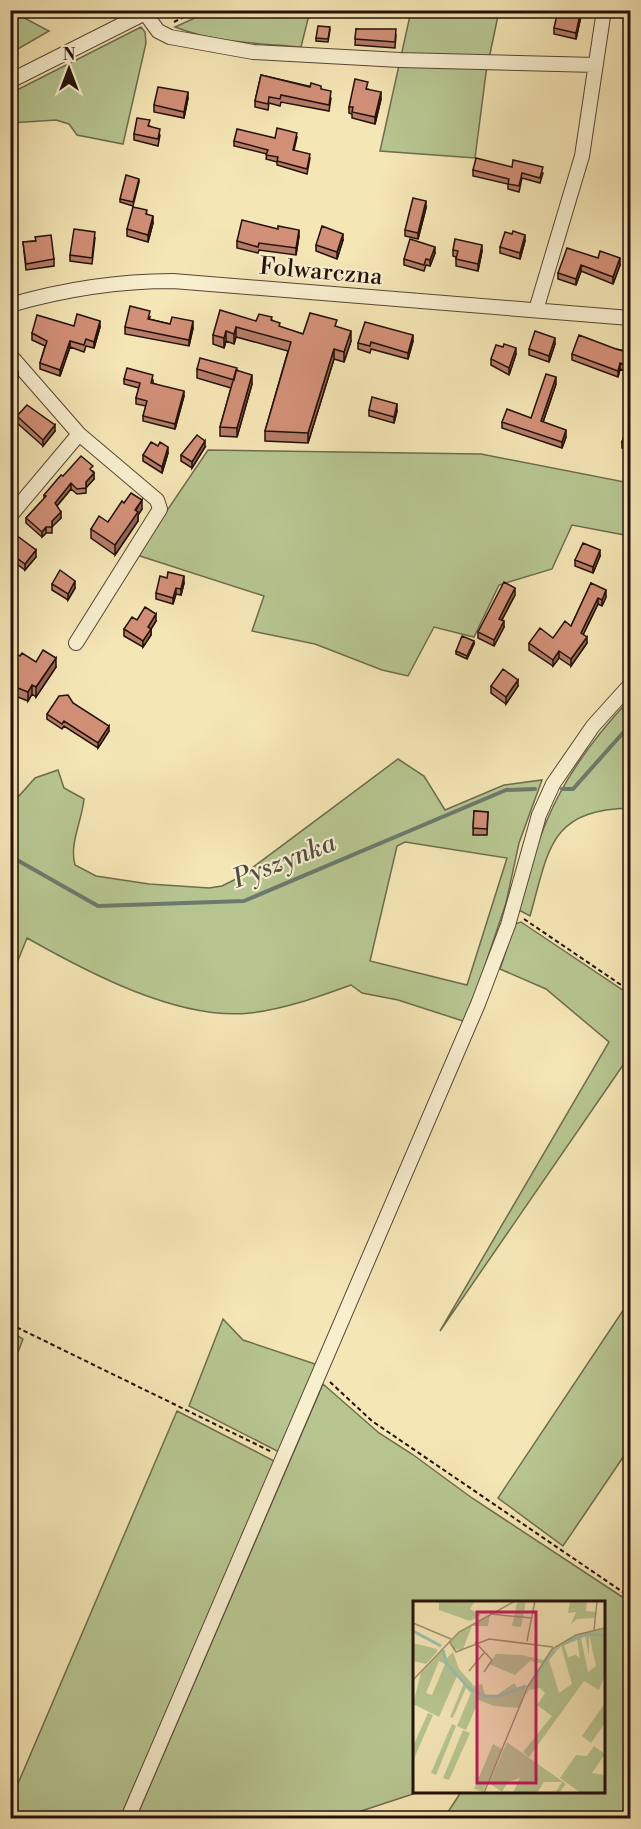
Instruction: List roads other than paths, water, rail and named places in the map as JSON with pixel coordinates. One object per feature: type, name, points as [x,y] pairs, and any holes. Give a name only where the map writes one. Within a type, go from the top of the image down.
[{"type":"street","points":[[536,310],[576,183],[604,10]]},
{"type":"street","points":[[10,81],[148,12],[158,31],[170,37],[253,52],[400,60],[596,65]]},
{"type":"street","name":"Folwarczna","points":[[10,305],[78,287],[133,281],[173,281],[630,318]]},
{"type":"street","points":[[10,355],[80,434],[157,500],[160,509],[76,643]]},
{"type":"street","points":[[10,516],[80,434]]},
{"type":"street","points":[[128,1818],[285,1458],[478,1004],[511,913],[539,815],[554,784],[593,726],[630,685]]},
{"type":"waterway","name":"Pyszynka","points":[[562,789],[573,789],[630,725]]},
{"type":"waterway","name":"Pyszynka","points":[[10,856],[98,906],[244,901],[506,790],[535,789]]}]
